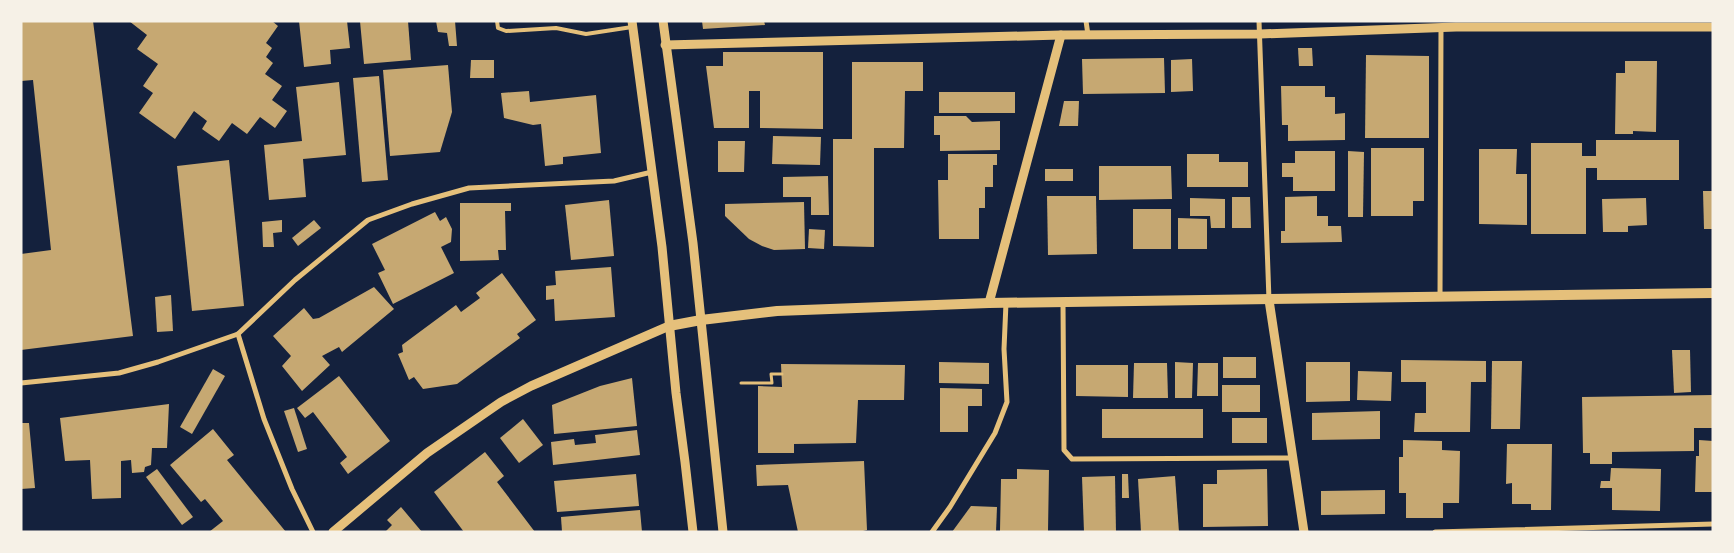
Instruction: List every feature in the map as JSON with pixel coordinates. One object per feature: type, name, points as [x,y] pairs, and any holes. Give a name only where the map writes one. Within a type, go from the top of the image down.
[{"type":"main road","points":[[669,326],[701,320],[778,311],[989,303],[1713,293]]},
{"type":"street","points":[[663,21],[693,243],[723,532]]},
{"type":"street","points":[[1086,21],[1088,36]]},
{"type":"street","points":[[1259,21],[1269,300],[1304,532]]},
{"type":"street","points":[[632,24],[662,247],[669,326],[693,532]]},
{"type":"street","points":[[666,45],[1061,35],[1260,34],[1441,27],[1456,24],[1713,27]]},
{"type":"street","points":[[1440,297],[1441,27]]},
{"type":"street","points":[[989,303],[1061,35]]},
{"type":"street","points":[[21,383],[119,373],[158,362],[238,334],[295,280],[368,220],[412,204],[468,188],[614,181],[652,172]]},
{"type":"street","points":[[1063,302],[1064,450],[1072,459],[1293,458]]},
{"type":"street","points":[[932,532],[995,434],[1007,402],[1004,349],[1006,303]]},
{"type":"street","points":[[333,532],[427,453],[502,402],[531,386],[669,326]]},
{"type":"street","points":[[238,334],[264,418],[292,489],[313,532]]},
{"type":"street","points":[[1435,532],[1713,524]]},
{"type":"lane","points":[[497,21],[498,28],[506,31],[556,28],[586,34],[632,24]]},
{"type":"path","points":[[741,384],[772,383],[771,374],[782,374]]},
{"type":"building","points":[[21,21],[93,21],[133,336],[21,350],[21,254],[51,250],[33,80],[21,81]]},
{"type":"building","points":[[129,21],[272,21],[278,26],[266,43],[272,48],[266,57],[273,63],[265,74],[282,86],[272,100],[287,111],[275,128],[260,117],[247,134],[232,123],[219,141],[202,129],[207,121],[194,111],[175,139],[139,113],[153,93],[143,86],[158,64],[137,49],[147,35]]},
{"type":"building","points":[[299,21],[347,21],[350,48],[330,50],[331,64],[304,67]]},
{"type":"building","points":[[360,21],[408,21],[411,60],[364,64]]},
{"type":"building","points":[[436,21],[455,21],[457,46],[449,46],[447,33],[438,32]]},
{"type":"building","points":[[702,21],[764,21],[765,25],[703,29]]},
{"type":"building","points":[[1298,48],[1312,48],[1313,66],[1299,66]]},
{"type":"building","points":[[723,52],[823,52],[823,129],[760,128],[760,91],[749,91],[749,128],[714,128],[706,66],[723,66]]},
{"type":"building","points":[[1366,55],[1429,56],[1429,138],[1365,138]]},
{"type":"building","points":[[1164,58],[1165,93],[1083,94],[1082,59]]},
{"type":"building","points":[[1192,59],[1193,91],[1171,92],[1171,60]]},
{"type":"building","points":[[471,60],[494,60],[494,78],[470,78]]},
{"type":"building","points":[[1625,61],[1657,61],[1656,132],[1633,131],[1633,134],[1615,134],[1616,73],[1625,73]]},
{"type":"building","points":[[852,62],[923,62],[923,91],[905,91],[904,148],[874,148],[874,247],[833,246],[833,139],[852,139]]},
{"type":"building","points":[[448,65],[452,112],[440,152],[390,156],[383,70]]},
{"type":"building","points":[[379,76],[388,180],[362,182],[353,78]]},
{"type":"building","points":[[339,82],[346,155],[303,159],[306,197],[269,200],[264,145],[302,141],[296,87]]},
{"type":"building","points":[[1281,86],[1325,86],[1325,97],[1335,97],[1335,114],[1345,113],[1345,140],[1288,141],[1288,125],[1282,125]]},
{"type":"building","points":[[529,91],[530,102],[596,95],[601,153],[563,157],[563,164],[545,166],[541,124],[533,125],[504,118],[501,93]]},
{"type":"building","points":[[939,92],[1015,92],[1015,113],[939,113]]},
{"type":"building","points":[[1064,101],[1079,101],[1078,126],[1059,126]]},
{"type":"building","points":[[934,116],[966,116],[972,122],[1000,121],[1000,150],[940,151],[940,135],[934,135]]},
{"type":"building","points":[[773,136],[821,137],[820,165],[772,164]]},
{"type":"building","points":[[1596,140],[1679,140],[1679,180],[1597,180],[1597,168],[1586,168],[1586,234],[1531,234],[1531,143],[1582,143],[1582,156],[1596,156]]},
{"type":"building","points":[[718,141],[745,141],[744,172],[718,172]]},
{"type":"building","points":[[1371,148],[1424,148],[1424,201],[1413,201],[1413,216],[1371,216]]},
{"type":"building","points":[[1479,149],[1517,149],[1516,174],[1527,174],[1527,225],[1479,224]]},
{"type":"building","points":[[1295,151],[1335,151],[1335,191],[1293,191],[1293,177],[1282,177],[1282,163],[1295,163]]},
{"type":"building","points":[[1348,151],[1364,152],[1363,217],[1348,217]]},
{"type":"building","points":[[948,154],[997,154],[997,165],[993,165],[993,187],[985,187],[985,208],[979,208],[979,239],[939,239],[938,180],[948,180]]},
{"type":"building","points":[[1187,154],[1219,154],[1219,162],[1248,162],[1248,187],[1187,187]]},
{"type":"building","points":[[229,160],[244,306],[192,311],[177,166]]},
{"type":"building","points":[[1099,166],[1171,166],[1172,199],[1099,200]]},
{"type":"building","points":[[1045,169],[1073,169],[1073,181],[1045,181]]},
{"type":"building","points":[[828,176],[829,215],[811,215],[811,197],[783,197],[783,177]]},
{"type":"building","points":[[1703,191],[1713,191],[1713,229],[1704,229]]},
{"type":"building","points":[[1047,196],[1096,196],[1097,254],[1048,255]]},
{"type":"building","points":[[1317,196],[1317,216],[1328,216],[1328,226],[1341,226],[1342,242],[1281,243],[1281,231],[1285,231],[1285,197]]},
{"type":"building","points":[[1232,197],[1250,197],[1251,228],[1232,228]]},
{"type":"building","points":[[1190,198],[1225,199],[1225,228],[1211,228],[1210,216],[1190,216]]},
{"type":"building","points":[[1646,198],[1647,225],[1628,226],[1628,232],[1603,232],[1602,199]]},
{"type":"building","points":[[609,200],[614,256],[571,260],[565,205]]},
{"type":"building","points":[[804,202],[805,249],[774,250],[762,246],[749,239],[725,216],[725,204]]},
{"type":"building","points":[[460,203],[511,203],[511,211],[505,211],[506,250],[498,250],[499,260],[460,261]]},
{"type":"building","points":[[1133,209],[1171,209],[1171,249],[1133,249]]},
{"type":"building","points":[[435,212],[440,221],[446,217],[452,229],[451,242],[441,247],[454,273],[393,304],[378,273],[385,270],[372,244]]},
{"type":"building","points":[[1178,218],[1207,219],[1207,249],[1178,249]]},
{"type":"building","points":[[282,220],[282,232],[273,233],[274,247],[263,247],[262,222]]},
{"type":"building","points":[[314,220],[321,228],[298,246],[292,238]]},
{"type":"building","points":[[809,229],[825,230],[824,249],[808,248]]},
{"type":"building","points":[[611,267],[615,317],[555,321],[554,299],[546,300],[546,286],[556,285],[555,271]]},
{"type":"building","points":[[502,273],[536,320],[517,334],[520,338],[457,384],[423,389],[414,377],[409,380],[398,354],[403,352],[402,345],[456,305],[461,312],[480,298],[476,293]]},
{"type":"building","points":[[374,287],[394,309],[342,352],[339,347],[322,356],[330,365],[302,391],[282,366],[291,356],[273,336],[304,308],[313,319],[319,318]]},
{"type":"building","points":[[171,295],[173,331],[157,332],[155,297]]},
{"type":"building","points":[[1672,350],[1690,350],[1691,392],[1674,393]]},
{"type":"building","points":[[1223,357],[1256,357],[1256,378],[1223,378]]},
{"type":"building","points":[[1401,360],[1486,361],[1486,382],[1471,382],[1470,432],[1414,432],[1415,413],[1426,413],[1426,382],[1401,382]]},
{"type":"building","points":[[1492,361],[1522,361],[1520,429],[1491,429]]},
{"type":"building","points":[[939,362],[989,363],[989,384],[939,383]]},
{"type":"building","points":[[1175,362],[1193,363],[1192,398],[1175,398]]},
{"type":"building","points":[[1306,362],[1350,362],[1350,401],[1306,402]]},
{"type":"building","points":[[1134,363],[1167,363],[1168,398],[1133,398]]},
{"type":"building","points":[[1198,363],[1218,363],[1218,396],[1197,396]]},
{"type":"building","points":[[781,364],[905,365],[904,400],[858,400],[856,443],[794,444],[794,453],[758,453],[758,386],[782,387]]},
{"type":"building","points":[[1076,365],[1128,365],[1128,397],[1076,396]]},
{"type":"building","points":[[213,369],[225,376],[192,434],[180,427]]},
{"type":"building","points":[[1358,371],[1392,372],[1391,401],[1357,400]]},
{"type":"building","points":[[339,376],[390,441],[348,474],[340,463],[347,457],[313,412],[305,418],[297,408]]},
{"type":"building","points":[[632,378],[637,426],[554,434],[552,405],[600,386]]},
{"type":"building","points":[[1222,385],[1260,385],[1260,412],[1222,412]]},
{"type":"building","points":[[940,388],[982,389],[982,406],[968,406],[968,432],[940,432]]},
{"type":"building","points":[[1713,395],[1713,428],[1694,428],[1694,451],[1612,452],[1612,464],[1590,464],[1590,453],[1583,453],[1582,397]]},
{"type":"building","points":[[169,404],[167,448],[152,448],[151,465],[145,467],[144,472],[132,473],[131,460],[121,461],[121,498],[92,499],[90,460],[65,461],[60,418]]},
{"type":"building","points":[[294,408],[307,449],[298,452],[284,411]]},
{"type":"building","points":[[1102,409],[1203,409],[1203,438],[1102,438]]},
{"type":"building","points":[[1380,411],[1380,439],[1312,440],[1312,413]]},
{"type":"building","points":[[1232,418],[1267,418],[1267,443],[1232,443]]},
{"type":"building","points":[[523,419],[543,445],[519,463],[500,438]]},
{"type":"building","points":[[21,423],[29,423],[35,488],[21,489]]},
{"type":"building","points":[[213,429],[234,455],[227,460],[286,532],[209,532],[223,521],[205,499],[201,502],[170,465]]},
{"type":"building","points":[[637,430],[640,455],[553,465],[551,442],[574,439],[575,445],[596,443],[595,435]]},
{"type":"building","points":[[1403,440],[1442,441],[1442,450],[1460,451],[1459,503],[1443,503],[1443,518],[1406,518],[1406,493],[1399,493],[1399,457],[1403,457]]},
{"type":"building","points":[[1699,440],[1713,441],[1713,492],[1695,492],[1696,456],[1699,456]]},
{"type":"building","points":[[1507,444],[1552,444],[1551,510],[1531,510],[1531,504],[1512,504],[1512,483],[1506,484]]},
{"type":"building","points":[[485,452],[504,476],[497,482],[535,532],[464,532],[434,492]]},
{"type":"building","points":[[864,461],[867,530],[859,532],[798,532],[788,485],[757,486],[756,465]]},
{"type":"building","points":[[1611,468],[1661,469],[1660,511],[1612,510],[1612,488],[1600,488],[1601,481],[1610,481]]},
{"type":"building","points":[[157,469],[193,517],[182,525],[146,477]]},
{"type":"building","points":[[1017,469],[1049,470],[1048,531],[1000,531],[1001,479],[1017,479]]},
{"type":"building","points":[[1267,469],[1268,526],[1203,527],[1203,484],[1217,484],[1217,470]]},
{"type":"building","points":[[636,474],[639,506],[557,512],[554,481]]},
{"type":"building","points":[[1122,474],[1128,474],[1129,498],[1122,498]]},
{"type":"building","points":[[1115,476],[1116,532],[1084,532],[1082,477]]},
{"type":"building","points":[[1175,476],[1179,532],[1141,532],[1138,479]]},
{"type":"building","points":[[1385,490],[1385,514],[1321,515],[1321,491]]},
{"type":"building","points":[[971,506],[997,507],[996,532],[952,532]]},
{"type":"building","points":[[401,507],[422,532],[385,532],[392,525],[387,520]]},
{"type":"building","points":[[640,510],[642,532],[562,532],[561,517]]}]
